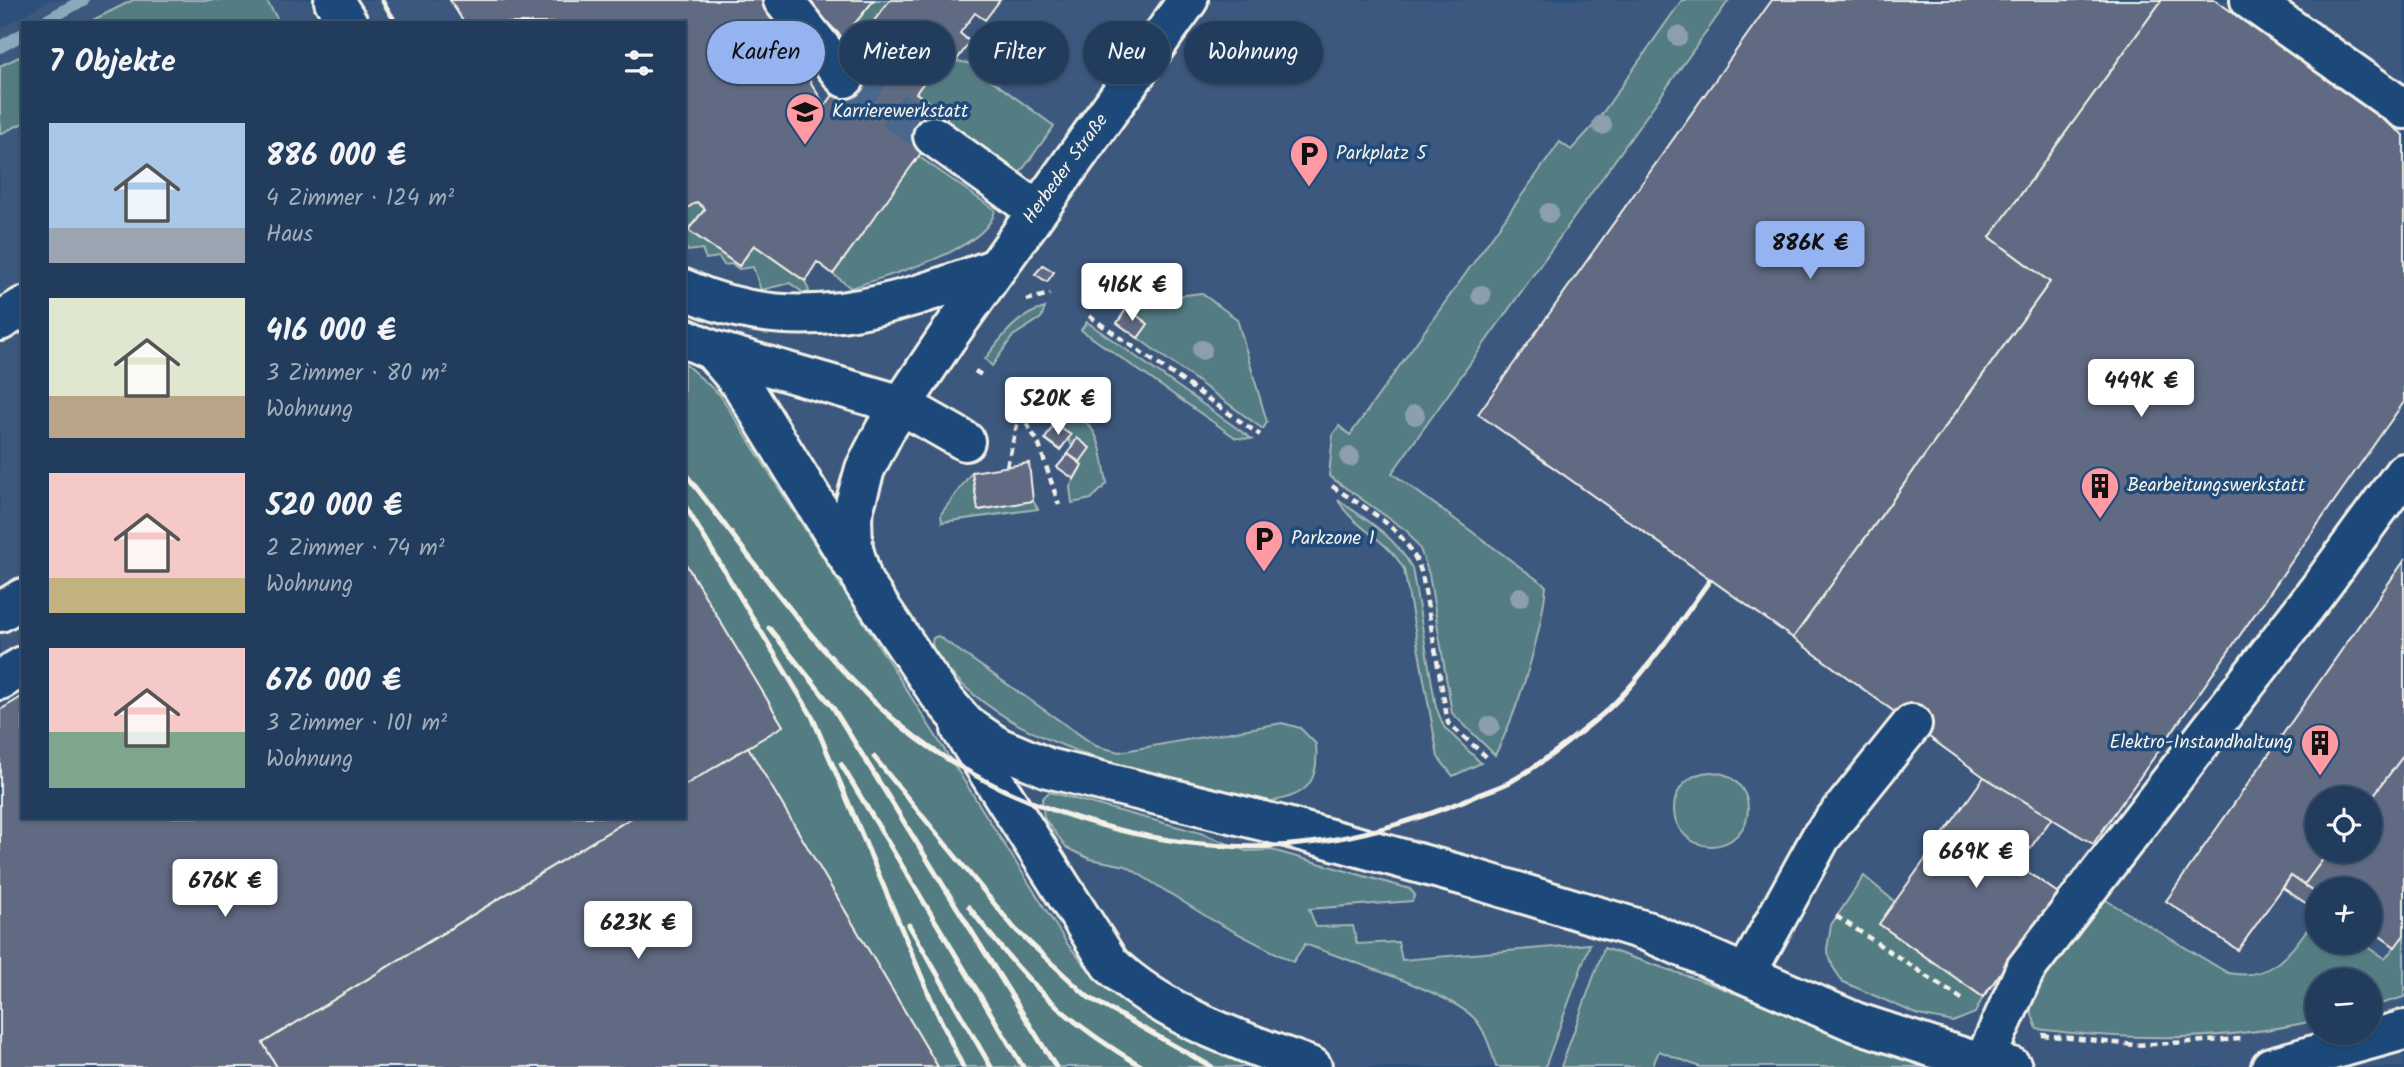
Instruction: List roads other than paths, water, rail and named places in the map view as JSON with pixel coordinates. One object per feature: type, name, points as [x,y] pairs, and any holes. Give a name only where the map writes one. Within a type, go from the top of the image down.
[{"type":"lane","points":[[783,0],[839,70]]},
{"type":"lane","name":"Herbeder Straße","points":[[863,582],[853,549],[852,515],[865,469],[902,405],[946,340],[1188,0]]},
{"type":"lane","points":[[2250,0],[2404,109]]},
{"type":"lane","points":[[933,136],[1036,210]]},
{"type":"lane","points":[[686,290],[747,311],[800,317],[868,310],[996,268]]},
{"type":"lane","points":[[0,320],[21,308]]},
{"type":"lane","points":[[698,344],[902,405],[965,441]]},
{"type":"lane","points":[[698,344],[742,385],[863,582],[939,694],[1087,933],[1110,964],[1135,987],[1194,1022],[1312,1067]]},
{"type":"lane","points":[[939,694],[966,725],[998,747],[1048,768],[1465,876],[1646,931],[1855,1022],[1998,1064],[2003,1020],[2025,970],[2319,589],[2404,473]]},
{"type":"lane","points":[[0,612],[21,599]]},
{"type":"lane","points":[[0,680],[21,667]]},
{"type":"lane","points":[[1746,974],[1821,836],[1912,724]]},
{"type":"lane","points":[[2271,1067],[2404,1030]]},
{"type":"waterway","points":[[46,21],[83,0]]},
{"type":"waterway","points":[[0,47],[21,35]]},
{"type":"tunnel","points":[[854,84],[933,136]]},
{"type":"railway","points":[[382,0],[395,21]]},
{"type":"railway","points":[[686,475],[768,582],[829,655],[894,720],[929,747],[1015,795],[1062,813],[1111,828],[1162,839],[1212,845],[1310,843],[1349,836],[1426,815],[1510,782],[1555,752],[1613,705],[1657,653],[1710,580]]},
{"type":"railway","points":[[686,507],[812,716],[934,1006],[963,1067]]},
{"type":"railway","points":[[769,628],[832,706],[1056,1067]]},
{"type":"railway","points":[[874,757],[1015,929],[1088,997],[1212,1067]]},
{"type":"railway","points":[[841,764],[1023,1067]]},
{"type":"railway","points":[[969,907],[1027,978],[1047,997],[1090,1033],[1143,1067]]},
{"type":"railway","points":[[909,925],[991,1067]]},
{"type":"place","name":"Karrierewerkstatt","points":[[805,146]]},
{"type":"place","name":"Parkplatz 5","points":[[1309,188]]},
{"type":"place","name":"Bearbeitungswerkstatt","points":[[2100,520]]},
{"type":"place","name":"Parkzone 1","points":[[1264,573]]},
{"type":"place","name":"Elektro-Instandhaltung","points":[[2320,777]]}]
